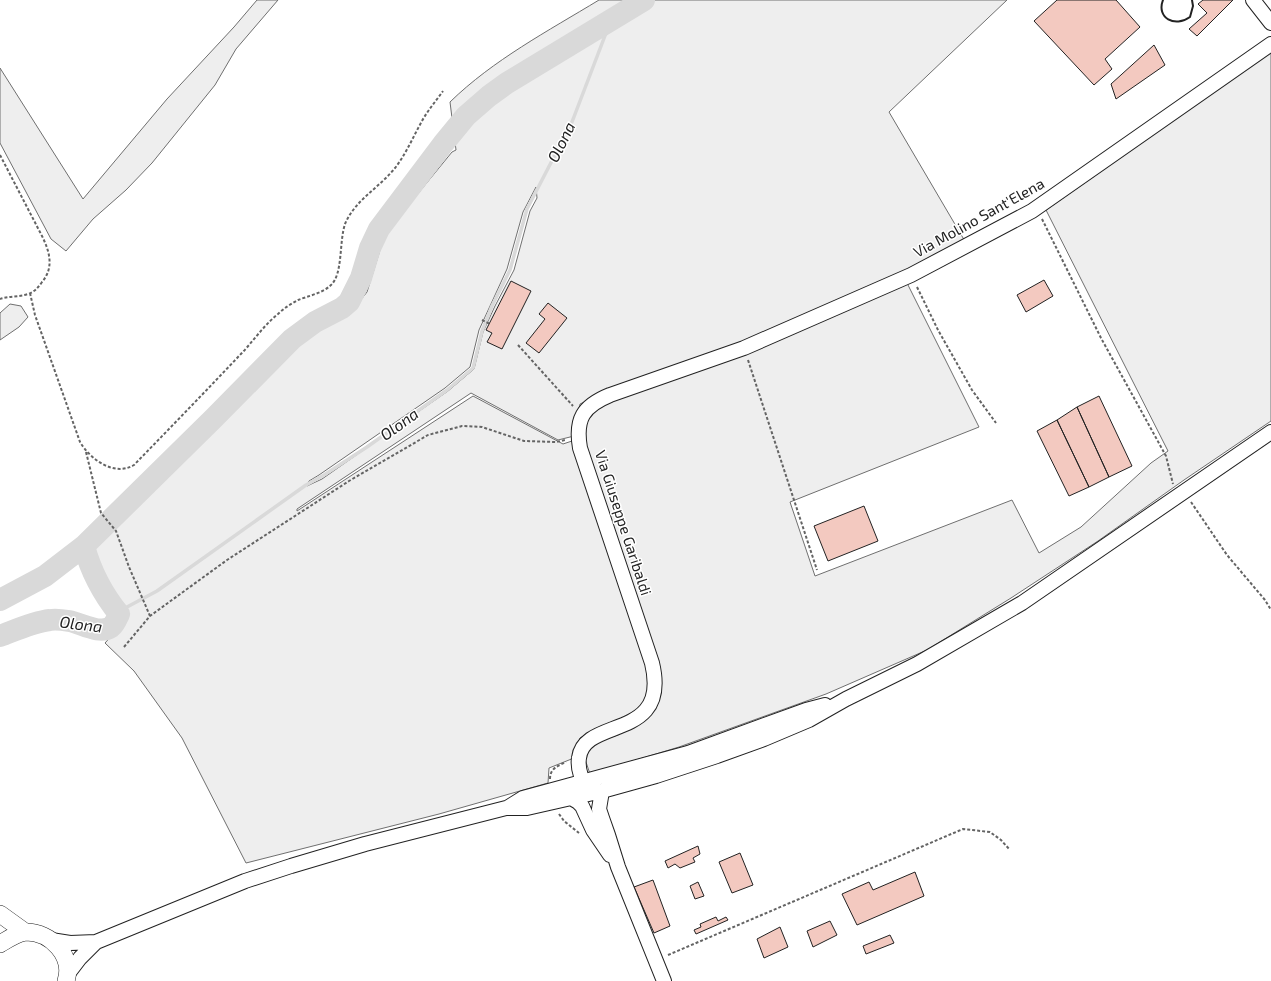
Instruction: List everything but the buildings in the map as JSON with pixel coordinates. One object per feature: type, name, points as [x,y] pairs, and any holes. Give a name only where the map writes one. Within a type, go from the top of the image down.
[{"type":"main road","points":[[0,914],[25,932]]},
{"type":"main road","points":[[0,944],[13,936],[25,932],[36,933],[51,940],[59,946],[66,960],[66,978]]},
{"type":"street","points":[[1253,0],[1271,22]]},
{"type":"street","name":"Via Molino Sant'Elena","points":[[744,348],[911,275],[1037,209],[1271,44]]},
{"type":"street","points":[[582,415],[586,409],[605,397],[744,348]]},
{"type":"street","name":"Via Giuseppe Garibaldi","points":[[581,776],[579,758],[584,747],[594,738],[634,720],[647,709],[653,697],[656,678],[580,448],[578,428],[582,415]]},
{"type":"street","points":[[51,940],[70,943],[96,942],[245,881],[291,866],[365,844],[506,808],[527,808],[578,800],[602,791],[717,756],[764,739],[809,720],[846,699],[917,664],[986,625],[1022,603],[1271,432]]},
{"type":"street","points":[[506,808],[523,798],[688,753],[806,710],[846,699]]},
{"type":"street","points":[[578,800],[584,789],[696,757],[749,731]]},
{"type":"street","points":[[602,791],[599,808],[618,867],[664,981]]},
{"type":"street","points":[[578,800],[594,830],[618,867]]},
{"type":"street","points":[[66,978],[80,958],[96,942]]},
{"type":"path","points":[[85,451],[97,460],[110,467],[120,470],[134,465],[250,345],[277,314],[296,301],[324,290],[332,285],[339,270],[342,237],[348,217],[358,204],[395,169],[422,121],[443,91]]},
{"type":"path","points":[[0,155],[48,249],[50,270],[36,290],[30,293],[0,299]]},
{"type":"path","points":[[1037,209],[1101,338],[1166,456],[1180,494],[1227,555],[1265,600],[1271,610]]},
{"type":"path","points":[[911,275],[938,330],[972,390],[996,423]]},
{"type":"path","points":[[30,293],[31,302],[74,427],[85,451],[102,513],[116,531],[150,616]]},
{"type":"path","points":[[482,320],[490,324]]},
{"type":"path","points":[[518,344],[582,415]]},
{"type":"path","points":[[744,348],[817,570]]},
{"type":"path","points":[[124,647],[150,616],[227,560],[349,481],[428,435],[462,426],[482,427],[524,441],[556,442],[578,437]]},
{"type":"path","points":[[656,960],[963,829],[990,832],[1010,850]]},
{"type":"shaded area","points":[[257,0],[278,0],[236,49],[215,85],[152,163],[126,190],[93,219],[66,251],[51,239],[0,143],[0,68],[83,199],[167,99]]},
{"type":"shaded area","points":[[599,0],[1007,0],[889,112],[966,243],[920,265],[727,348],[595,397],[580,404],[574,436],[558,440],[471,393],[297,509],[297,511],[473,396],[563,444],[575,440],[651,675],[645,702],[629,717],[604,726],[580,738],[574,758],[549,768],[548,783],[439,814],[246,863],[182,738],[134,671],[105,643],[125,621],[121,606],[103,582],[89,546],[124,520],[197,443],[247,398],[300,345],[322,329],[349,315],[367,292],[385,234],[452,152],[456,150],[450,102],[503,59]],"holes":[[[536,187],[537,198],[530,211],[514,270],[483,332],[474,369],[448,391],[322,479],[307,486],[309,481],[445,388],[470,367],[479,330],[507,269],[523,212]]]},
{"type":"shaded area","points":[[1271,52],[1271,421],[1098,541],[1011,598],[927,650],[826,694],[679,747],[590,774],[585,759],[587,750],[598,741],[618,735],[641,721],[661,691],[583,443],[585,420],[606,402],[907,283],[979,427],[790,502],[815,576],[1012,500],[1039,553],[1081,527],[1151,463],[1168,451],[1046,210]]},
{"type":"shaded area","points":[[10,304],[21,306],[28,317],[19,327],[0,340],[0,313]]},
{"type":"waterway","name":"Olona","points":[[0,600],[45,576],[84,546],[292,339],[315,322],[342,308],[349,302],[361,278],[370,248],[379,229],[466,116],[507,83],[644,0]]},
{"type":"waterway","name":"Olona","points":[[119,614],[127,607],[157,591],[306,485],[367,447],[447,390],[473,368],[482,331],[492,306],[510,270],[527,209],[572,122],[611,20]]},
{"type":"waterway","name":"Olona","points":[[0,636],[31,624],[52,620],[74,622],[90,628],[101,630],[112,626],[119,614],[107,598],[98,582],[90,565],[84,546]]},
{"type":"wall","points":[[1163,0],[1162,12],[1168,19],[1178,22],[1190,17],[1193,6],[1192,0]]}]
